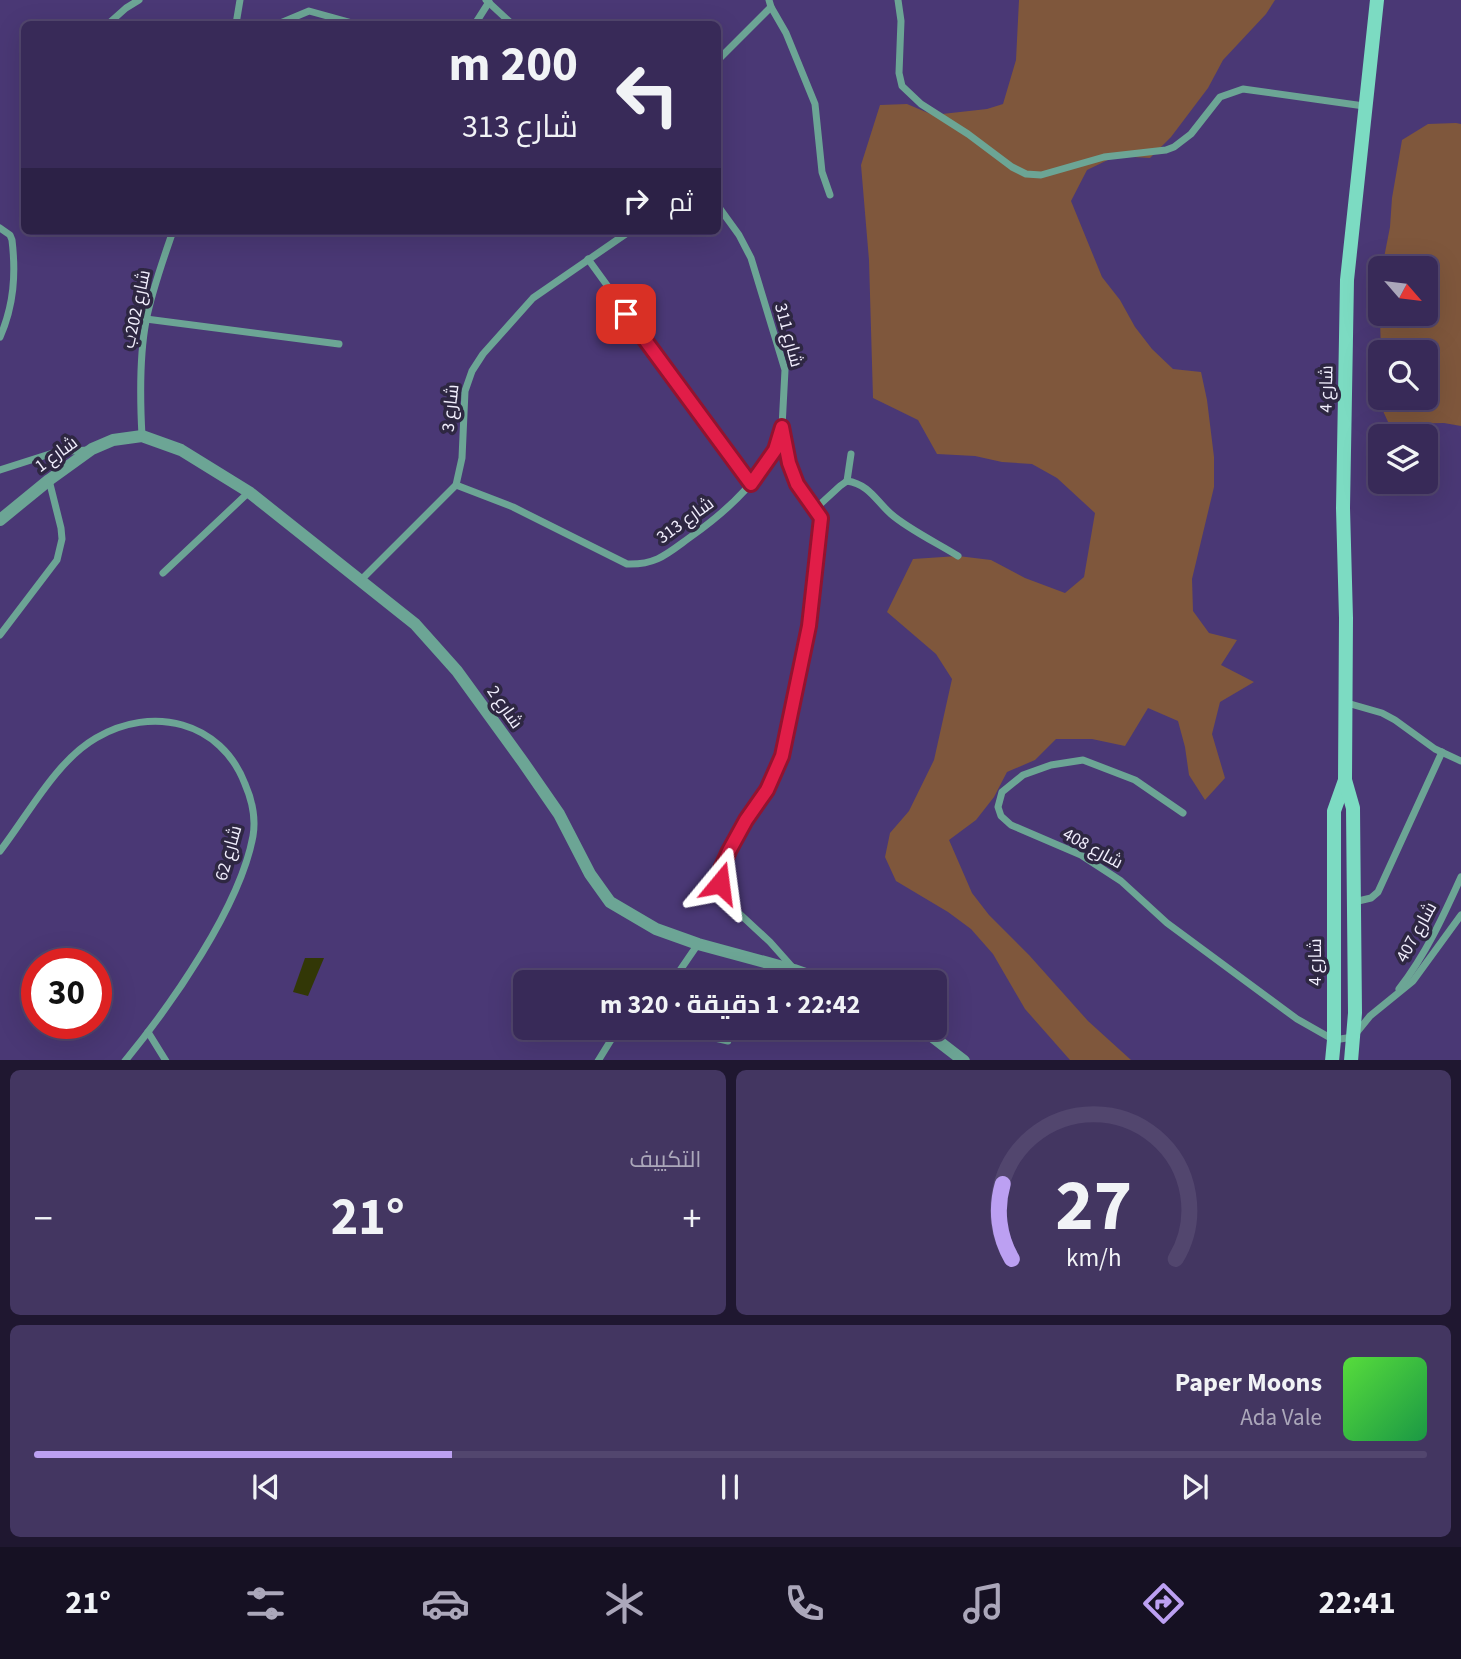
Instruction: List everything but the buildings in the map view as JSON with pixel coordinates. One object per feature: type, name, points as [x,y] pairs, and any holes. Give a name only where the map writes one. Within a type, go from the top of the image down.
[{"type":"main road","name":"شارع 4","points":[[1351,1060],[1354,982],[1353,808],[1345,780],[1347,703],[1343,508],[1347,280],[1377,0]]},
{"type":"main road","name":"شارع 4","points":[[1332,1060],[1334,811],[1345,780]]},
{"type":"main road","points":[[1334,985],[1354,982]]},
{"type":"street","points":[[111,21],[139,0]]},
{"type":"street","points":[[236,21],[240,0]]},
{"type":"street","points":[[898,0],[901,21],[899,78],[907,92],[1012,167],[1033,176],[1051,174],[1104,157],[1174,147],[1191,134],[1220,97],[1243,89],[1364,106]]},
{"type":"street","points":[[477,21],[488,1],[509,21]]},
{"type":"street","points":[[721,57],[770,3],[786,33],[815,104],[822,172],[830,195]]},
{"type":"street","points":[[285,21],[309,11],[345,21]]},
{"type":"street","name":"شارع 311","points":[[721,210],[751,258],[785,370],[782,427],[789,463],[797,484],[816,508],[822,526],[809,626],[782,756],[767,790],[729,851],[721,869],[720,883],[729,904],[771,942],[794,970]]},
{"type":"street","points":[[0,228],[10,235],[12,240],[14,289],[0,338]]},
{"type":"street","name":"شارع 202ب","points":[[142,436],[142,348],[146,319],[172,235]]},
{"type":"street","name":"شارع 3","points":[[456,485],[462,450],[463,401],[472,371],[492,342],[525,307],[624,235]]},
{"type":"street","points":[[588,259],[751,484]]},
{"type":"street","points":[[146,319],[339,344]]},
{"type":"street","name":"شارع 313","points":[[456,485],[513,507],[627,564],[643,565],[657,561],[719,517],[751,484],[775,450],[782,427]]},
{"type":"street","name":"شارع 1","points":[[0,520],[92,449],[113,440],[142,436]]},
{"type":"street","name":"شارع 2","points":[[142,436],[181,450],[249,492],[415,624],[457,671],[559,814],[590,874],[610,902],[656,929],[698,944],[794,970]]},
{"type":"street","points":[[0,470],[56,452],[92,449]]},
{"type":"street","points":[[848,481],[851,454]]},
{"type":"street","points":[[0,635],[57,560],[62,539],[61,528],[49,480]]},
{"type":"street","points":[[816,508],[839,486],[848,481],[854,482],[869,490],[892,515],[958,556]]},
{"type":"street","points":[[362,580],[456,485]]},
{"type":"street","points":[[163,573],[249,492]]},
{"type":"street","points":[[1347,703],[1382,713],[1459,760],[1461,751]]},
{"type":"street","name":"شارع 62","points":[[0,851],[36,801],[75,754],[94,739],[112,730],[139,721],[157,719],[174,722],[207,735],[233,757],[252,800],[253,835],[247,857],[228,906],[207,943],[148,1032],[125,1060]]},
{"type":"street","points":[[1354,902],[1371,898],[1378,892],[1442,752]]},
{"type":"street","name":"شارع 408","points":[[1183,813],[1135,780],[1083,760],[1051,765],[1023,775],[1002,792],[998,807],[1001,816],[1011,825],[1081,855],[1121,881],[1167,923],[1297,1018],[1334,1040]]},
{"type":"street","name":"شارع 407","points":[[1391,998],[1425,954],[1461,877]]},
{"type":"street","points":[[1334,1040],[1353,1037],[1370,1016],[1413,981],[1461,915]]},
{"type":"street","points":[[680,970],[698,944]]},
{"type":"street","points":[[148,1032],[166,1060]]},
{"type":"street","points":[[598,1060],[611,1040]]},
{"type":"street","points":[[724,1040],[728,1041]]},
{"type":"street","points":[[937,1040],[964,1060]]},
{"type":"shaded area","points":[[1019,0],[1275,0],[1266,14],[1223,60],[1208,88],[1171,137],[1150,158],[1116,156],[1087,170],[1071,201],[1102,277],[1120,300],[1135,327],[1152,349],[1173,369],[1201,372],[1214,457],[1214,487],[1192,579],[1193,611],[1209,633],[1237,640],[1221,665],[1254,682],[1220,702],[1212,734],[1225,778],[1205,800],[1189,775],[1178,721],[1148,708],[1125,746],[1092,739],[1056,739],[1035,760],[1007,772],[994,797],[976,820],[949,840],[972,893],[989,915],[1088,1021],[1131,1060],[1070,1060],[1025,1009],[993,954],[971,929],[896,881],[885,857],[890,833],[909,811],[934,760],[952,679],[936,654],[887,612],[913,559],[958,556],[991,560],[1025,578],[1065,593],[1084,577],[1095,513],[1057,478],[1032,464],[937,454],[918,420],[873,398],[869,260],[861,165],[880,105],[907,104],[933,115],[987,109],[1003,104],[1016,60]]},
{"type":"shaded area","points":[[1428,124],[1461,124],[1461,426],[1444,423],[1389,424],[1383,410],[1438,410],[1438,340],[1381,340],[1380,326],[1438,326],[1438,256],[1384,256],[1402,140]]},
{"type":"shaded area","points":[[305,958],[324,958],[308,996],[293,992]]},
{"type":"route","points":[[626,314],[751,484],[775,450],[782,427],[789,463],[797,484],[821,518],[821,536],[800,681],[782,756],[767,790],[729,851],[721,869],[720,883]]}]
